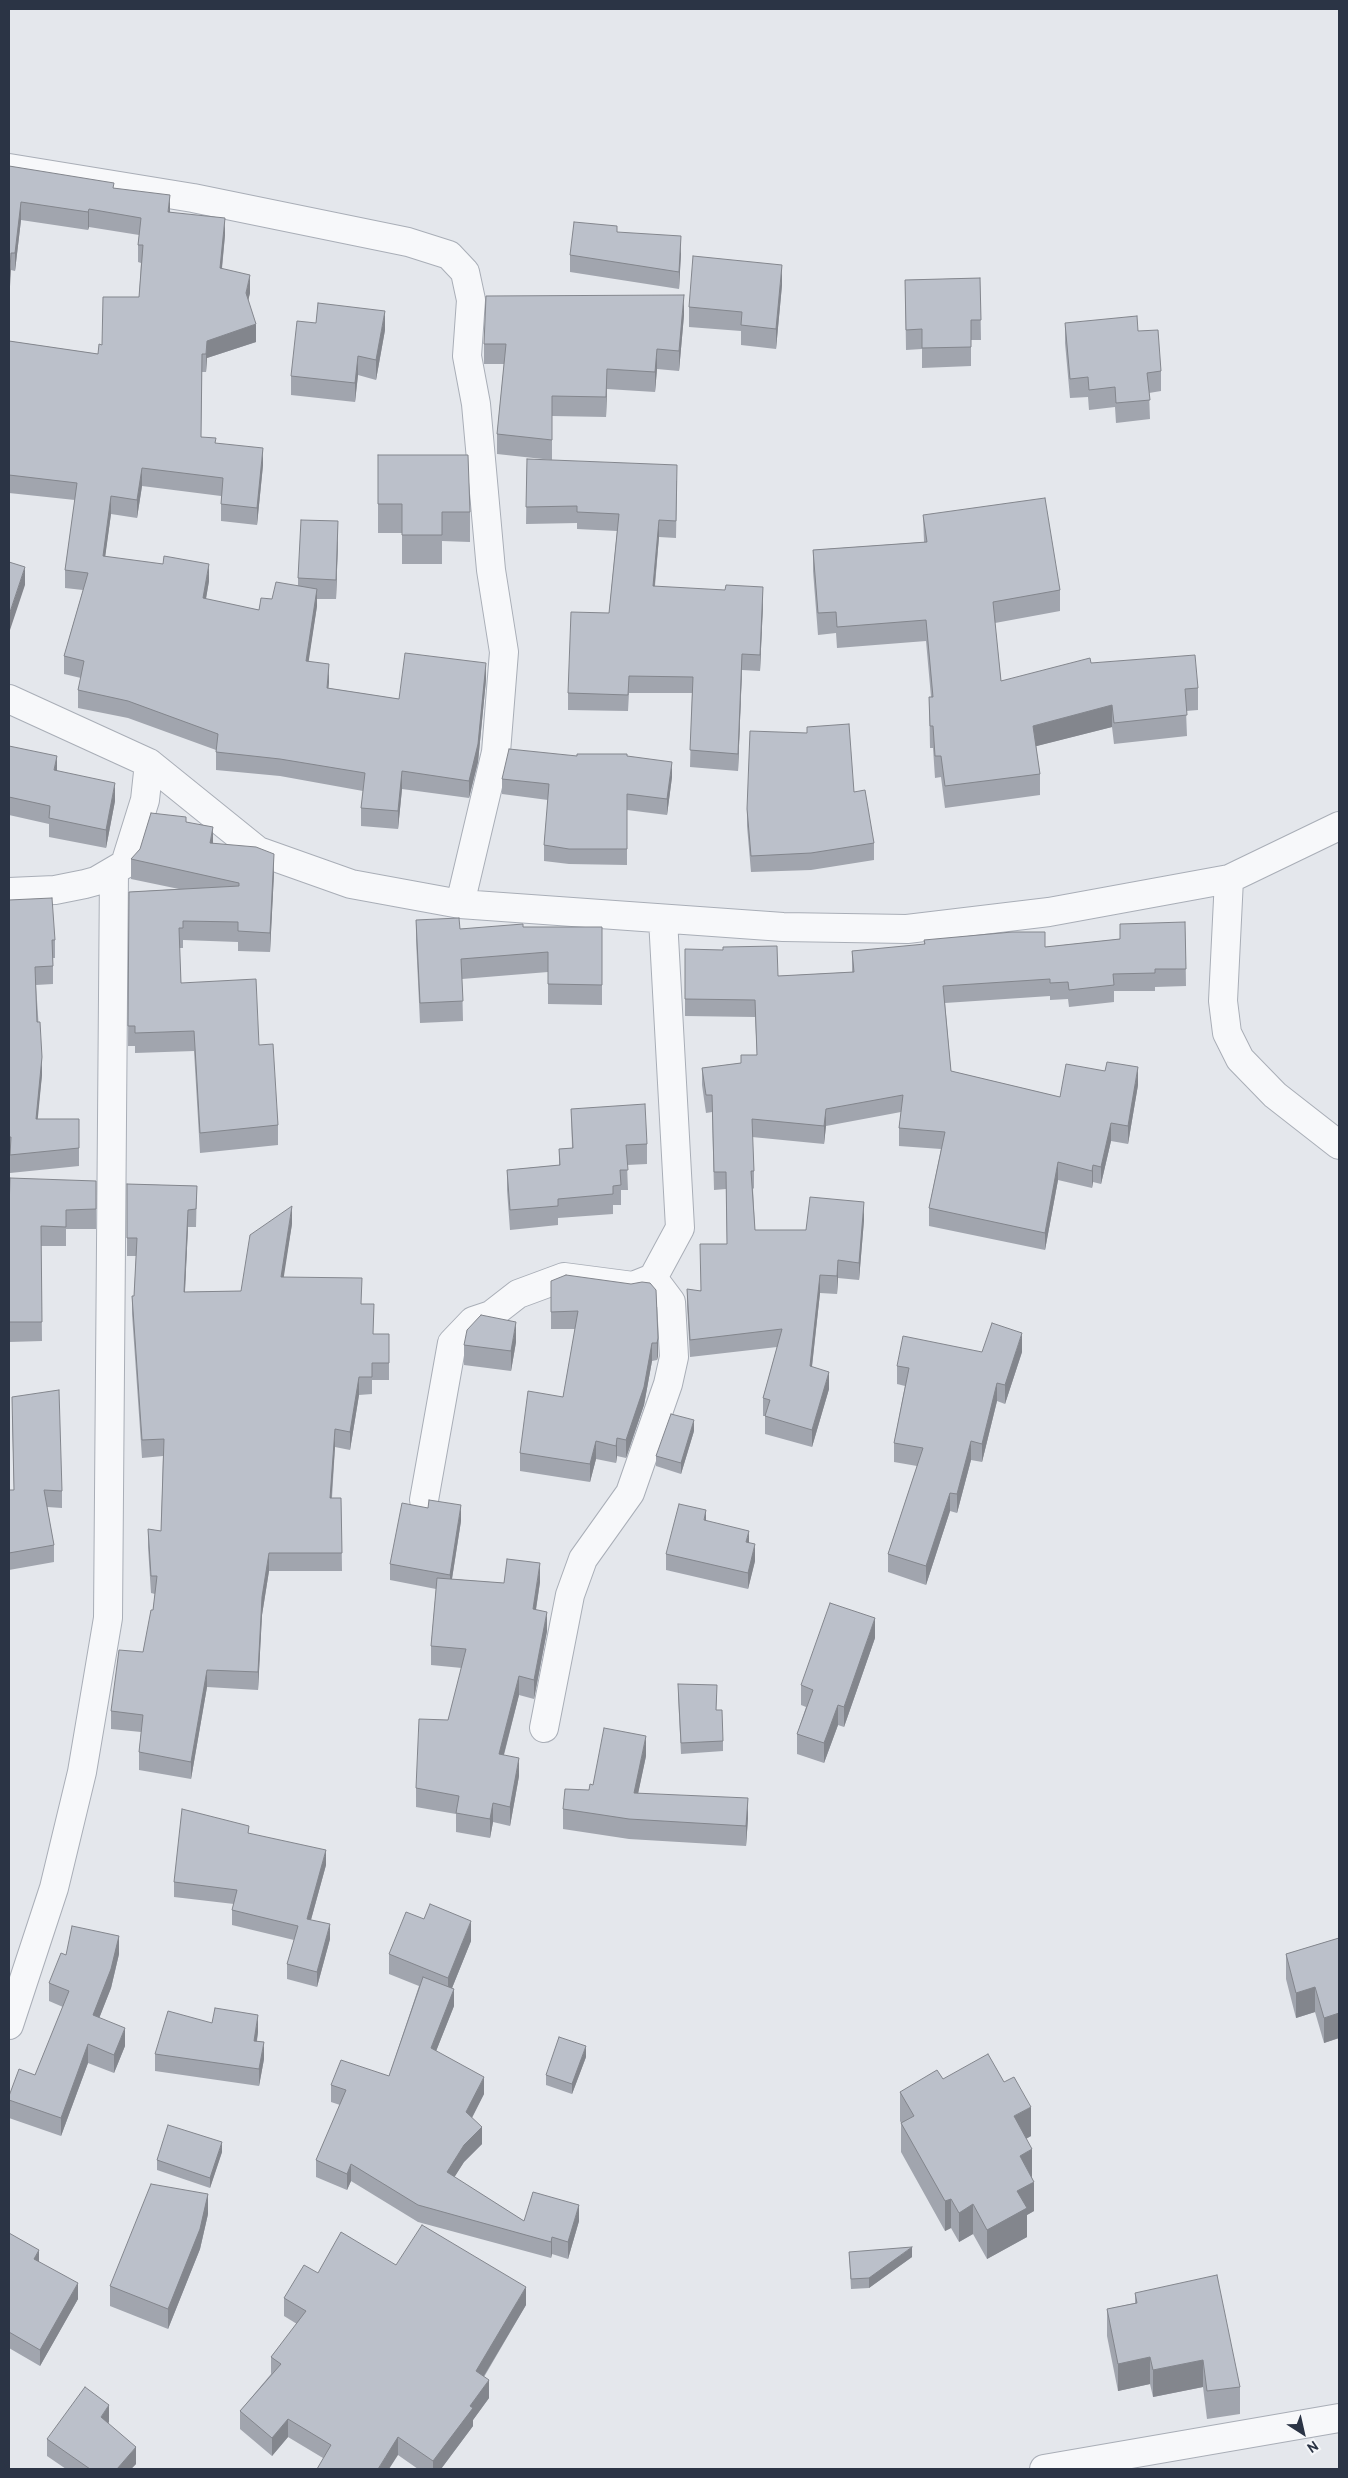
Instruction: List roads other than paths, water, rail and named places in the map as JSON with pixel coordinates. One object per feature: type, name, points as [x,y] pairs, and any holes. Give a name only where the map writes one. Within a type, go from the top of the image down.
[{"type":"street","points":[[9,168],[193,198],[408,242],[449,255],[465,272],[471,300],[467,356],[476,404],[491,570],[504,652],[496,752],[460,904]]},
{"type":"street","points":[[9,699],[149,763],[258,851],[351,884],[460,904],[663,920],[783,927],[907,929],[1049,912],[1229,879],[1339,826]]},
{"type":"street","points":[[9,892],[55,890],[85,884],[125,864],[146,800],[149,763]]},
{"type":"street","points":[[9,2025],[56,1878],[82,1772],[108,1618],[114,871]]},
{"type":"street","points":[[1229,879],[1223,1001],[1227,1033],[1240,1059],[1275,1095],[1339,1145]]},
{"type":"street","points":[[424,1500],[452,1343],[473,1321],[491,1314],[518,1294],[564,1277],[633,1286],[652,1278],[680,1228],[663,920]]},
{"type":"street","points":[[544,1728],[570,1595],[583,1559],[630,1493],[668,1384],[674,1357],[671,1302],[652,1278]]},
{"type":"street","points":[[1044,2469],[1339,2418]]}]
